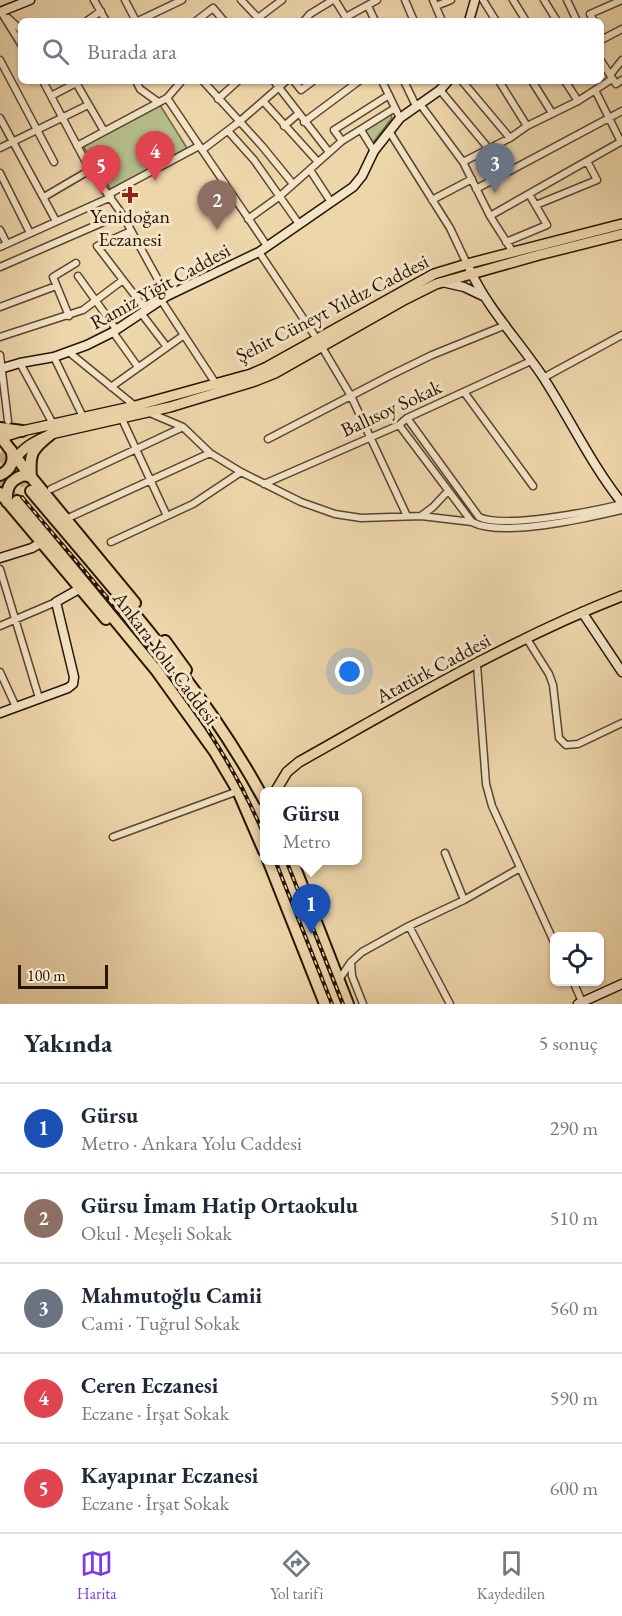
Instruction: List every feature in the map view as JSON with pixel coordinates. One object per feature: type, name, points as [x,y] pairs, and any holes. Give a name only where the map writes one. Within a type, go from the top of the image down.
[{"type":"highway","points":[[31,477],[30,458],[33,451],[52,429]]},
{"type":"highway","points":[[22,430],[2,433],[14,460],[31,477],[176,654],[231,744]]},
{"type":"highway","points":[[0,475],[14,460]]},
{"type":"highway","points":[[31,477],[24,475],[10,483],[7,491],[12,501],[79,588],[190,718]]},
{"type":"highway","name":"Ankara Yolu Caddesi","points":[[31,490],[156,640],[231,744],[260,793]]},
{"type":"highway","points":[[0,493],[12,501]]},
{"type":"highway","name":"Ankara Yolu Caddesi","points":[[12,501],[156,670],[214,752],[238,791],[260,842]]},
{"type":"highway","points":[[270,865],[325,1004]]},
{"type":"highway","points":[[294,865],[348,1004]]},
{"type":"main road","points":[[1,12],[30,0]]},
{"type":"main road","points":[[470,18],[475,0]]},
{"type":"main road","name":"Ramiz Yiğit Caddesi","points":[[1,368],[69,352],[114,330],[164,298],[263,249],[353,187],[362,176],[374,151],[400,118],[443,84]]},
{"type":"main road","name":"Şehit Cüneyt Yıldız Caddesi","points":[[319,343],[420,281],[467,264],[622,224]]},
{"type":"main road","name":"Şehit Cüneyt Yıldız Caddesi","points":[[22,430],[52,429],[83,417],[135,406],[216,384],[267,367],[442,282],[622,234]]},
{"type":"main road","points":[[467,264],[483,296],[543,378],[622,504]]},
{"type":"main road","points":[[442,282],[464,287],[483,296]]},
{"type":"main road","points":[[14,460],[21,450],[52,429],[122,419],[255,381],[275,373],[319,343]]},
{"type":"main road","points":[[0,558],[32,548],[42,542]]},
{"type":"main road","points":[[0,713],[73,684],[74,677],[56,602],[79,588]]},
{"type":"main road","name":"Atatürk Caddesi","points":[[278,787],[287,772],[300,762],[442,682],[582,612],[622,596]]},
{"type":"main road","points":[[582,612],[622,672]]},
{"type":"main road","points":[[580,1003],[622,984]]},
{"type":"street","points":[[94,0],[104,18]]},
{"type":"street","points":[[125,0],[135,18]]},
{"type":"street","points":[[143,18],[182,0]]},
{"type":"street","points":[[241,0],[259,18]]},
{"type":"street","points":[[261,18],[282,0]]},
{"type":"street","points":[[307,18],[334,0],[346,18]]},
{"type":"street","points":[[349,18],[377,0]]},
{"type":"street","points":[[405,0],[413,18]]},
{"type":"street","points":[[441,18],[435,3],[451,0]]},
{"type":"street","points":[[483,0],[494,18]]},
{"type":"street","points":[[513,0],[524,18]]},
{"type":"street","points":[[544,0],[555,18]]},
{"type":"street","points":[[567,0],[576,18]]},
{"type":"street","points":[[592,18],[590,14],[622,0]]},
{"type":"street","points":[[368,6],[374,18]]},
{"type":"street","points":[[200,18],[213,8],[221,18]]},
{"type":"street","points":[[1,12],[18,27]]},
{"type":"street","points":[[1,12],[18,39]]},
{"type":"street","points":[[91,18],[100,12]]},
{"type":"street","points":[[604,36],[622,29]]},
{"type":"street","points":[[0,60],[54,162]]},
{"type":"street","points":[[615,80],[622,60]]},
{"type":"street","points":[[604,65],[615,80]]},
{"type":"street","points":[[45,84],[90,170],[122,214],[184,335],[216,384]]},
{"type":"street","points":[[51,96],[72,84]]},
{"type":"street","points":[[76,84],[104,131]]},
{"type":"street","points":[[138,84],[140,89],[158,102]]},
{"type":"street","points":[[77,146],[166,98],[179,84]]},
{"type":"street","points":[[206,84],[293,184]]},
{"type":"street","points":[[218,99],[234,84]]},
{"type":"street","points":[[0,230],[3,245],[110,195],[200,148],[239,122],[263,101],[276,84],[329,152]]},
{"type":"street","points":[[296,84],[301,90],[309,84]]},
{"type":"street","points":[[304,122],[355,84]]},
{"type":"street","points":[[384,84],[400,118]]},
{"type":"street","points":[[406,84],[418,105],[463,162],[490,216],[513,252]]},
{"type":"street","points":[[443,84],[489,149]]},
{"type":"street","points":[[465,84],[510,138]]},
{"type":"street","points":[[501,84],[528,126]]},
{"type":"street","points":[[534,84],[552,113]]},
{"type":"street","points":[[567,84],[578,100]]},
{"type":"street","points":[[463,162],[578,100],[595,90],[599,84]]},
{"type":"street","points":[[490,216],[621,142],[595,90]]},
{"type":"street","points":[[342,141],[334,130],[389,95]]},
{"type":"street","points":[[166,98],[248,219],[263,249],[351,396],[407,516]]},
{"type":"street","points":[[263,101],[318,162]]},
{"type":"street","points":[[0,148],[88,105]]},
{"type":"street","points":[[248,219],[280,196],[342,141],[395,108]]},
{"type":"street","points":[[476,189],[622,111]]},
{"type":"street","points":[[285,126],[298,114]]},
{"type":"street","points":[[0,118],[56,220]]},
{"type":"street","points":[[361,130],[374,151]]},
{"type":"street","points":[[228,131],[254,160],[298,224]]},
{"type":"street","points":[[389,131],[450,228],[467,264]]},
{"type":"street","points":[[536,205],[597,180],[587,161]]},
{"type":"street","points":[[44,196],[90,170]]},
{"type":"street","points":[[310,170],[331,202]]},
{"type":"street","points":[[0,173],[30,233]]},
{"type":"street","points":[[432,200],[472,179]]},
{"type":"street","points":[[506,242],[547,225],[529,194]]},
{"type":"street","points":[[0,267],[122,214]]},
{"type":"street","points":[[131,231],[97,246],[123,280],[167,347]]},
{"type":"street","points":[[69,316],[53,277],[76,263]]},
{"type":"street","points":[[78,276],[138,367]]},
{"type":"street","points":[[0,337],[69,316],[96,302],[123,280]]},
{"type":"street","points":[[0,307],[56,286]]},
{"type":"street","points":[[267,439],[432,355],[506,325]]},
{"type":"street","points":[[111,387],[184,335]]},
{"type":"street","points":[[543,378],[622,335]]},
{"type":"street","points":[[69,352],[135,406]]},
{"type":"street","points":[[0,355],[2,433]]},
{"type":"street","points":[[54,357],[83,417]]},
{"type":"street","name":"Ballısoy Sokak","points":[[264,484],[399,425],[407,418],[531,361]]},
{"type":"street","points":[[20,363],[52,429]]},
{"type":"street","points":[[464,392],[533,486]]},
{"type":"street","points":[[150,412],[183,427],[210,453],[241,472],[301,502],[335,514],[362,518],[421,516],[472,522],[487,528],[511,528],[590,518],[622,510]]},
{"type":"street","points":[[407,418],[479,517],[492,521],[517,521],[597,510],[622,504]]},
{"type":"street","points":[[122,419],[167,516]]},
{"type":"street","points":[[399,425],[472,522]]},
{"type":"street","points":[[51,489],[183,427]]},
{"type":"street","points":[[66,519],[210,453]]},
{"type":"street","points":[[111,542],[194,504],[241,472]]},
{"type":"street","points":[[421,516],[433,507],[448,490]]},
{"type":"street","points":[[472,522],[479,517]]},
{"type":"street","points":[[0,569],[39,698]]},
{"type":"street","points":[[0,626],[56,602]]},
{"type":"street","points":[[527,639],[549,674],[553,685],[559,738],[566,745],[578,744],[622,723]]},
{"type":"street","points":[[477,665],[486,784],[492,806],[550,932]]},
{"type":"street","points":[[0,672],[15,707]]},
{"type":"street","points":[[113,837],[238,791]]},
{"type":"street","points":[[445,853],[464,900]]},
{"type":"street","points":[[338,981],[351,962],[362,952],[464,900],[520,868]]},
{"type":"street","points":[[410,926],[450,1004]]},
{"type":"street","points":[[351,962],[352,976],[363,1004]]},
{"type":"street","points":[[575,986],[580,1003]]},
{"type":"green space","points":[[160,105],[187,148],[111,190],[83,146]]},
{"type":"green space","points":[[391,114],[392,118],[372,144],[364,130]]},
{"type":"tunnel","points":[[0,454],[31,491]]},
{"type":"tunnel","points":[[0,481],[17,501]]},
{"type":"railway","points":[[22,497],[156,657],[187,699],[242,788],[260,826]]},
{"type":"railway","points":[[277,865],[332,1004]]},
{"type":"railway","points":[[288,865],[343,1004]]},
{"type":"place","name":"Ceren Eczanesi","points":[[155,181]]},
{"type":"place","name":"Mahmutoğlu Camii","points":[[495,193]]},
{"type":"place","name":"Kayapınar Eczanesi","points":[[101,195]]},
{"type":"place","name":"Yenidoğan Eczanesi","points":[[130,195]]},
{"type":"place","name":"Gürsu İmam Hatip Ortaokulu","points":[[217,230]]},
{"type":"place","name":"Gürsu","points":[[311,934]]}]
